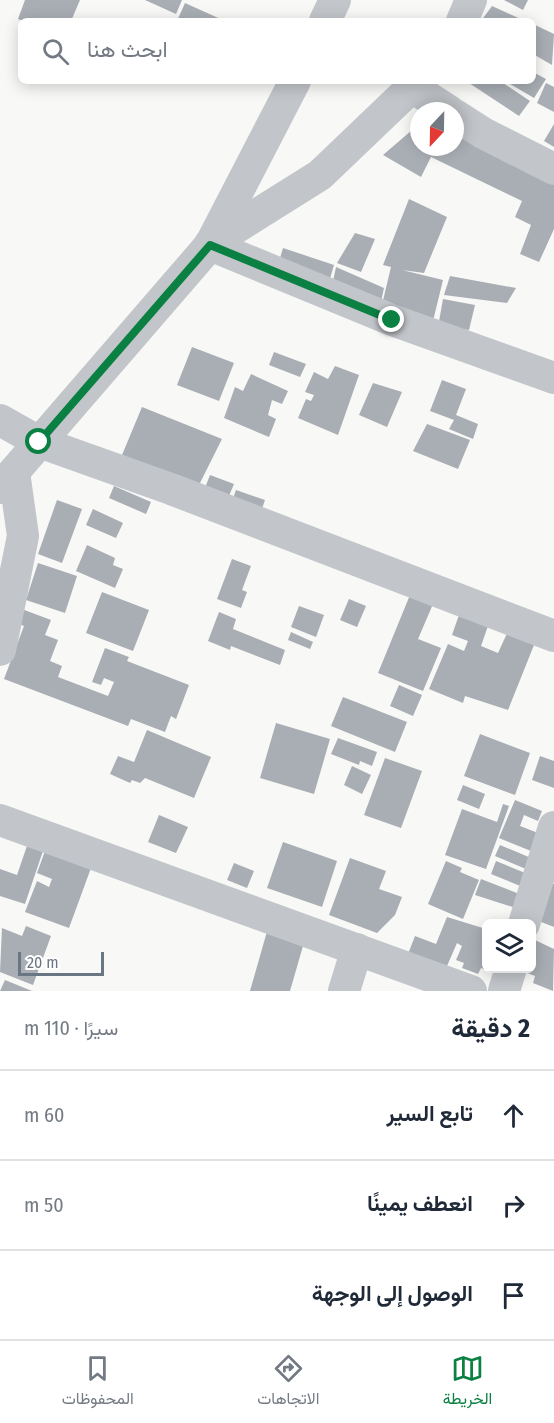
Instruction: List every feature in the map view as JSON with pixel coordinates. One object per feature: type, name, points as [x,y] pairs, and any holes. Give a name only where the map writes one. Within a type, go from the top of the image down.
[{"type":"street","points":[[326,18],[335,0]]},
{"type":"street","points":[[463,18],[471,0]]},
{"type":"street","points":[[0,650],[23,536],[7,480],[210,245],[293,84]]},
{"type":"street","points":[[210,245],[320,175],[414,84],[437,102]]},
{"type":"street","points":[[464,121],[554,169]]},
{"type":"street","points":[[210,245],[392,320],[554,378]]},
{"type":"street","points":[[0,420],[39,442],[171,489],[554,636]]},
{"type":"street","points":[[0,820],[471,991]]},
{"type":"street","points":[[526,919],[554,827]]},
{"type":"street","points":[[344,991],[357,949]]},
{"type":"street","points":[[504,991],[510,973]]},
{"type":"building","points":[[25,0],[80,0],[72,18],[18,18]]},
{"type":"building","points":[[145,0],[182,0],[176,14]]},
{"type":"building","points":[[504,0],[528,0],[523,10]]},
{"type":"building","points":[[185,3],[218,18],[178,18]]},
{"type":"building","points":[[492,6],[518,18],[483,18]]},
{"type":"building","points":[[536,25],[554,34],[552,65],[536,56]]},
{"type":"building","points":[[536,74],[546,79],[534,98],[510,84],[536,84]]},
{"type":"building","points":[[546,83],[554,87],[554,112],[537,103]]},
{"type":"building","points":[[471,84],[504,84],[530,101],[519,116]]},
{"type":"building","points":[[554,124],[554,147],[544,141]]},
{"type":"building","points":[[410,132],[410,156],[464,156],[464,132],[554,178],[554,229],[539,262],[520,254],[531,225],[515,217],[522,201],[431,157],[421,177],[383,155]]},
{"type":"building","points":[[409,199],[447,217],[424,273],[402,270],[443,280],[432,325],[380,313],[391,267],[383,265]]},
{"type":"building","points":[[355,233],[375,239],[361,272],[337,263]]},
{"type":"building","points":[[283,248],[334,265],[329,282],[278,265]]},
{"type":"building","points":[[336,267],[384,288],[380,306],[332,286]]},
{"type":"building","points":[[450,276],[516,288],[507,303],[444,295]]},
{"type":"building","points":[[443,299],[475,305],[469,330],[438,327]]},
{"type":"building","points":[[192,347],[234,363],[219,401],[177,385]]},
{"type":"building","points":[[274,352],[306,364],[300,377],[269,365]]},
{"type":"building","points":[[335,366],[359,375],[338,435],[298,418],[306,399],[311,401],[314,395],[305,392],[314,372],[328,379]]},
{"type":"building","points":[[251,374],[288,391],[282,404],[272,400],[268,415],[276,419],[269,437],[224,418],[235,387],[243,391]]},
{"type":"building","points":[[442,380],[466,389],[456,415],[478,424],[473,439],[449,429],[454,420],[430,411]]},
{"type":"building","points":[[373,383],[402,392],[387,427],[359,415]]},
{"type":"building","points":[[142,407],[222,439],[199,485],[122,455]]},
{"type":"building","points":[[427,424],[470,440],[458,469],[413,451]]},
{"type":"building","points":[[210,475],[234,484],[226,503],[203,493]]},
{"type":"building","points":[[114,486],[151,502],[146,514],[109,498]]},
{"type":"building","points":[[236,490],[265,500],[259,517],[230,507]]},
{"type":"building","points":[[57,500],[82,509],[62,563],[38,554]]},
{"type":"building","points":[[93,509],[123,523],[116,538],[86,525]]},
{"type":"building","points":[[87,545],[115,558],[113,565],[123,569],[115,588],[76,571]]},
{"type":"building","points":[[232,559],[251,566],[242,590],[247,592],[241,608],[217,599]]},
{"type":"building","points":[[38,563],[77,576],[65,613],[26,600]]},
{"type":"building","points":[[102,592],[149,610],[133,651],[86,633]]},
{"type":"building","points":[[410,595],[433,604],[418,639],[441,648],[423,691],[378,673]]},
{"type":"building","points":[[349,599],[366,606],[357,627],[340,620]]},
{"type":"building","points":[[299,606],[324,615],[316,637],[291,627]]},
{"type":"building","points":[[19,608],[51,620],[45,635],[58,640],[50,661],[62,666],[58,677],[108,696],[114,682],[104,678],[101,685],[92,682],[105,648],[129,657],[127,661],[189,685],[176,719],[171,716],[165,732],[131,719],[128,726],[4,679],[24,626],[14,622]]},
{"type":"building","points":[[219,612],[236,619],[233,629],[285,650],[280,665],[231,646],[230,650],[208,641]]},
{"type":"building","points":[[460,612],[489,623],[481,646],[498,653],[509,629],[536,640],[508,710],[465,696],[463,703],[429,689],[448,644],[464,651],[468,641],[452,635]]},
{"type":"building","points":[[291,632],[313,642],[310,649],[288,640]]},
{"type":"building","points":[[399,685],[422,695],[413,716],[390,706]]},
{"type":"building","points":[[343,697],[407,722],[395,752],[331,726]]},
{"type":"building","points":[[276,723],[330,739],[314,794],[260,778]]},
{"type":"building","points":[[147,730],[211,757],[194,798],[145,778],[140,783],[132,780],[130,783],[110,774],[118,756],[134,762]]},
{"type":"building","points":[[480,734],[530,753],[515,795],[464,776]]},
{"type":"building","points":[[338,738],[377,752],[372,766],[360,761],[359,765],[331,754]]},
{"type":"building","points":[[540,756],[554,761],[554,788],[532,780]]},
{"type":"building","points":[[385,758],[422,771],[401,828],[364,815]]},
{"type":"building","points":[[352,766],[371,775],[362,794],[344,785]]},
{"type":"building","points":[[463,785],[485,794],[479,809],[457,800]]},
{"type":"building","points":[[515,800],[542,811],[538,821],[524,815],[520,826],[538,833],[531,851],[499,838]]},
{"type":"building","points":[[503,804],[509,806],[486,869],[445,855],[462,809],[497,822]]},
{"type":"building","points":[[159,815],[188,827],[176,853],[148,842]]},
{"type":"building","points":[[283,842],[337,861],[322,907],[267,888]]},
{"type":"building","points":[[28,843],[44,848],[25,904],[0,896],[0,869],[17,875]]},
{"type":"building","points":[[500,845],[531,858],[526,869],[495,856]]},
{"type":"building","points":[[45,851],[91,868],[69,928],[25,912],[37,881],[49,887],[52,879],[37,873]]},
{"type":"building","points":[[350,858],[386,871],[379,889],[402,897],[395,915],[377,933],[329,915]]},
{"type":"building","points":[[446,861],[462,868],[460,872],[479,880],[463,919],[428,904]]},
{"type":"building","points":[[496,861],[535,877],[530,890],[491,874]]},
{"type":"building","points":[[234,863],[254,871],[247,888],[227,880]]},
{"type":"building","points":[[481,879],[527,897],[522,910],[475,895]]},
{"type":"building","points":[[551,883],[554,884],[554,927],[536,920]]},
{"type":"building","points":[[447,917],[482,928],[482,968],[478,974],[462,968],[464,963],[456,960],[462,946],[457,943],[447,966],[408,954],[415,936],[436,944]]},
{"type":"building","points":[[26,926],[51,936],[33,985],[0,972],[2,928],[22,936]]},
{"type":"building","points":[[268,928],[305,939],[290,991],[250,991]]},
{"type":"building","points":[[536,940],[554,949],[553,991],[533,983],[535,976],[527,973],[536,973]]},
{"type":"building","points":[[5,980],[32,991],[0,991]]},
{"type":"route","points":[[39,442],[210,245],[392,320]]}]
